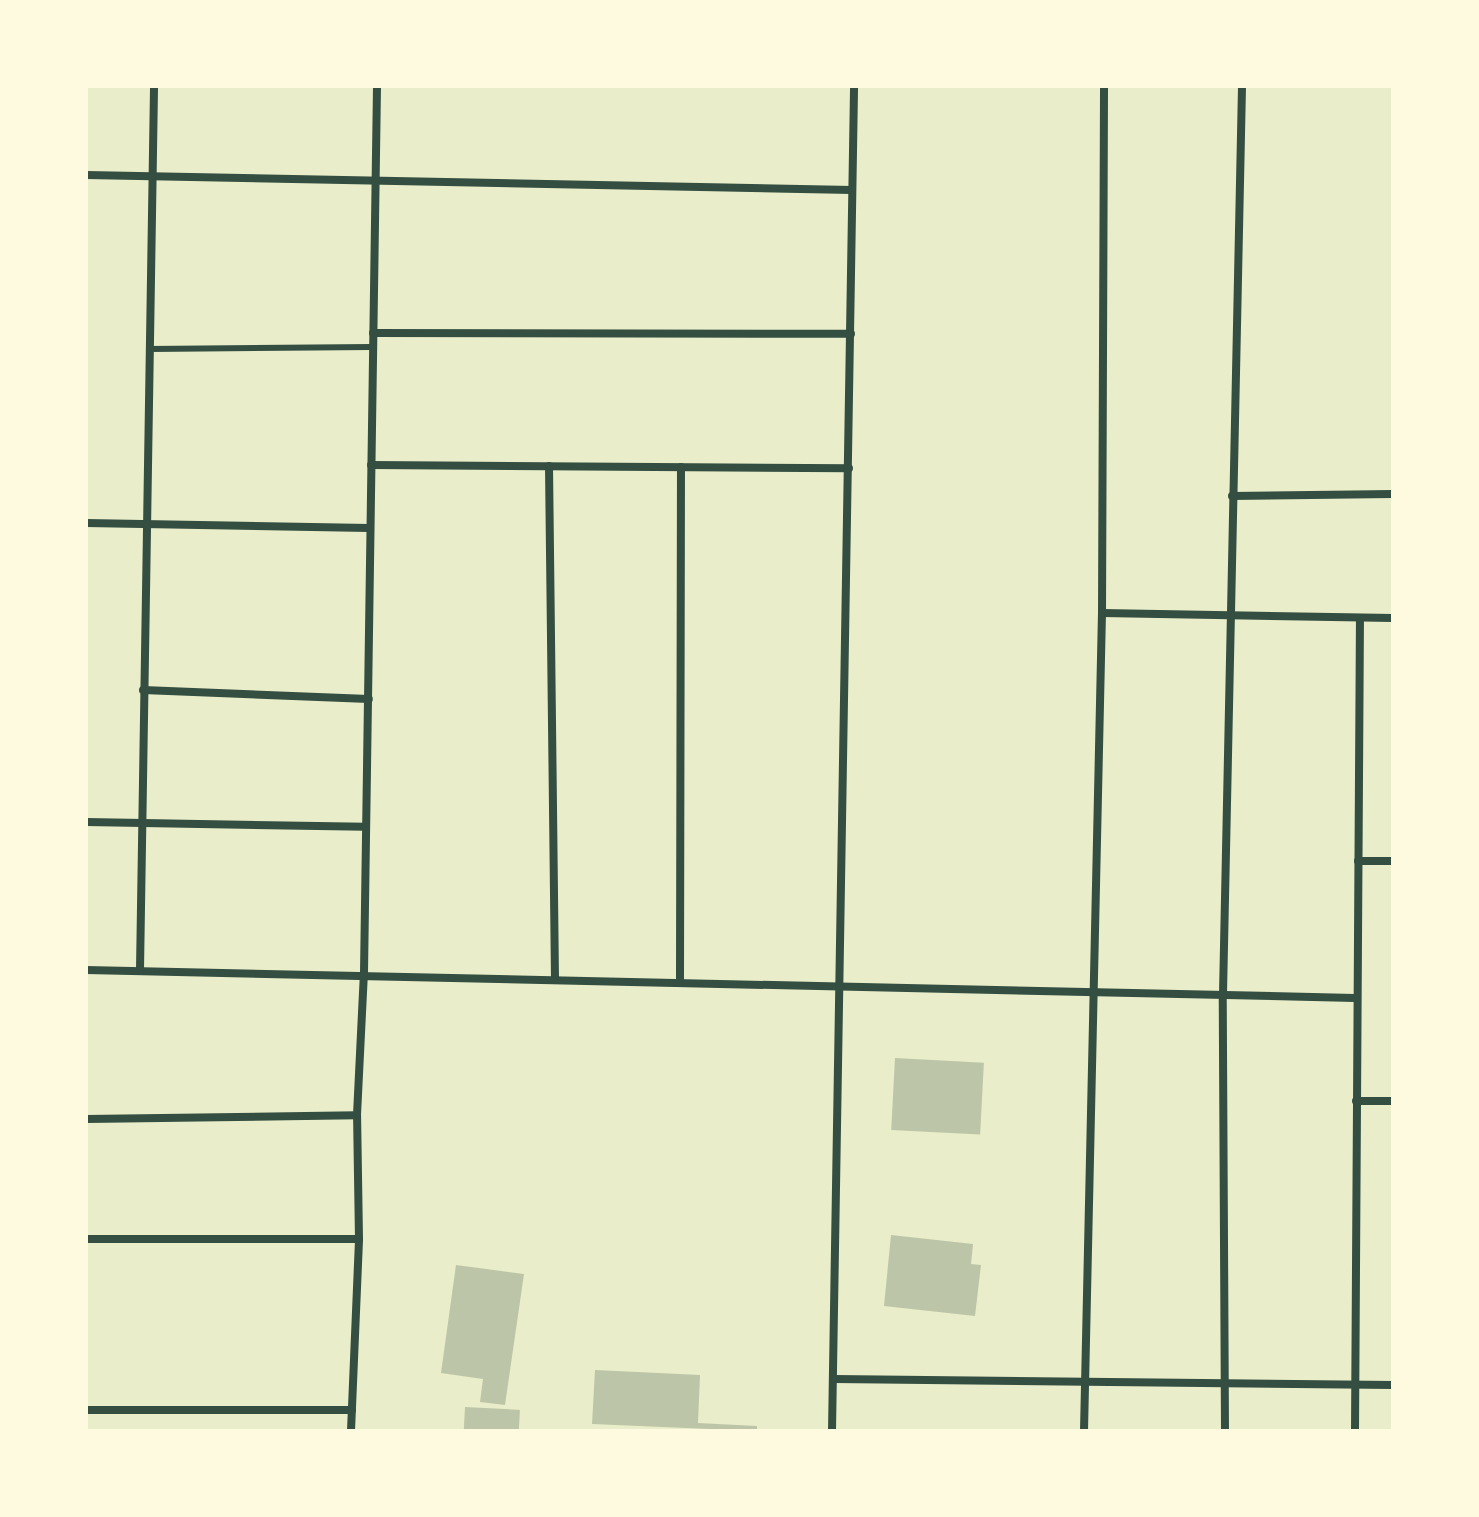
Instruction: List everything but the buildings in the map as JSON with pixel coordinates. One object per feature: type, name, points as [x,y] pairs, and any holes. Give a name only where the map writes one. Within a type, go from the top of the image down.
[{"type":"street","points":[[140,970],[154,86]]},
{"type":"street","points":[[351,1431],[359,1239],[357,1115],[364,973],[377,86]]},
{"type":"street","points":[[832,1431],[854,86]]},
{"type":"street","points":[[1084,1431],[1102,613],[1104,86]]},
{"type":"street","points":[[1225,1431],[1223,994],[1228,613],[1242,86]]},
{"type":"street","points":[[86,175],[852,190]]},
{"type":"street","points":[[373,333],[851,334]]},
{"type":"street","points":[[371,465],[849,468]]},
{"type":"street","points":[[549,466],[555,978]]},
{"type":"street","points":[[680,982],[681,467]]},
{"type":"street","points":[[1232,496],[1393,494]]},
{"type":"street","points":[[86,523],[369,528]]},
{"type":"street","points":[[1102,613],[1393,618]]},
{"type":"street","points":[[1355,1431],[1355,998],[1360,618]]},
{"type":"street","points":[[143,690],[369,699]]},
{"type":"street","points":[[86,822],[365,827]]},
{"type":"street","points":[[1358,861],[1393,861]]},
{"type":"street","points":[[86,970],[364,973],[1355,998]]},
{"type":"street","points":[[1356,1101],[1393,1101]]},
{"type":"street","points":[[86,1119],[357,1115]]},
{"type":"street","points":[[86,1239],[359,1239]]},
{"type":"street","points":[[834,1379],[1085,1386],[1393,1385]]},
{"type":"street","points":[[86,1410],[352,1410]]},
{"type":"lane","points":[[149,349],[372,347]]}]
